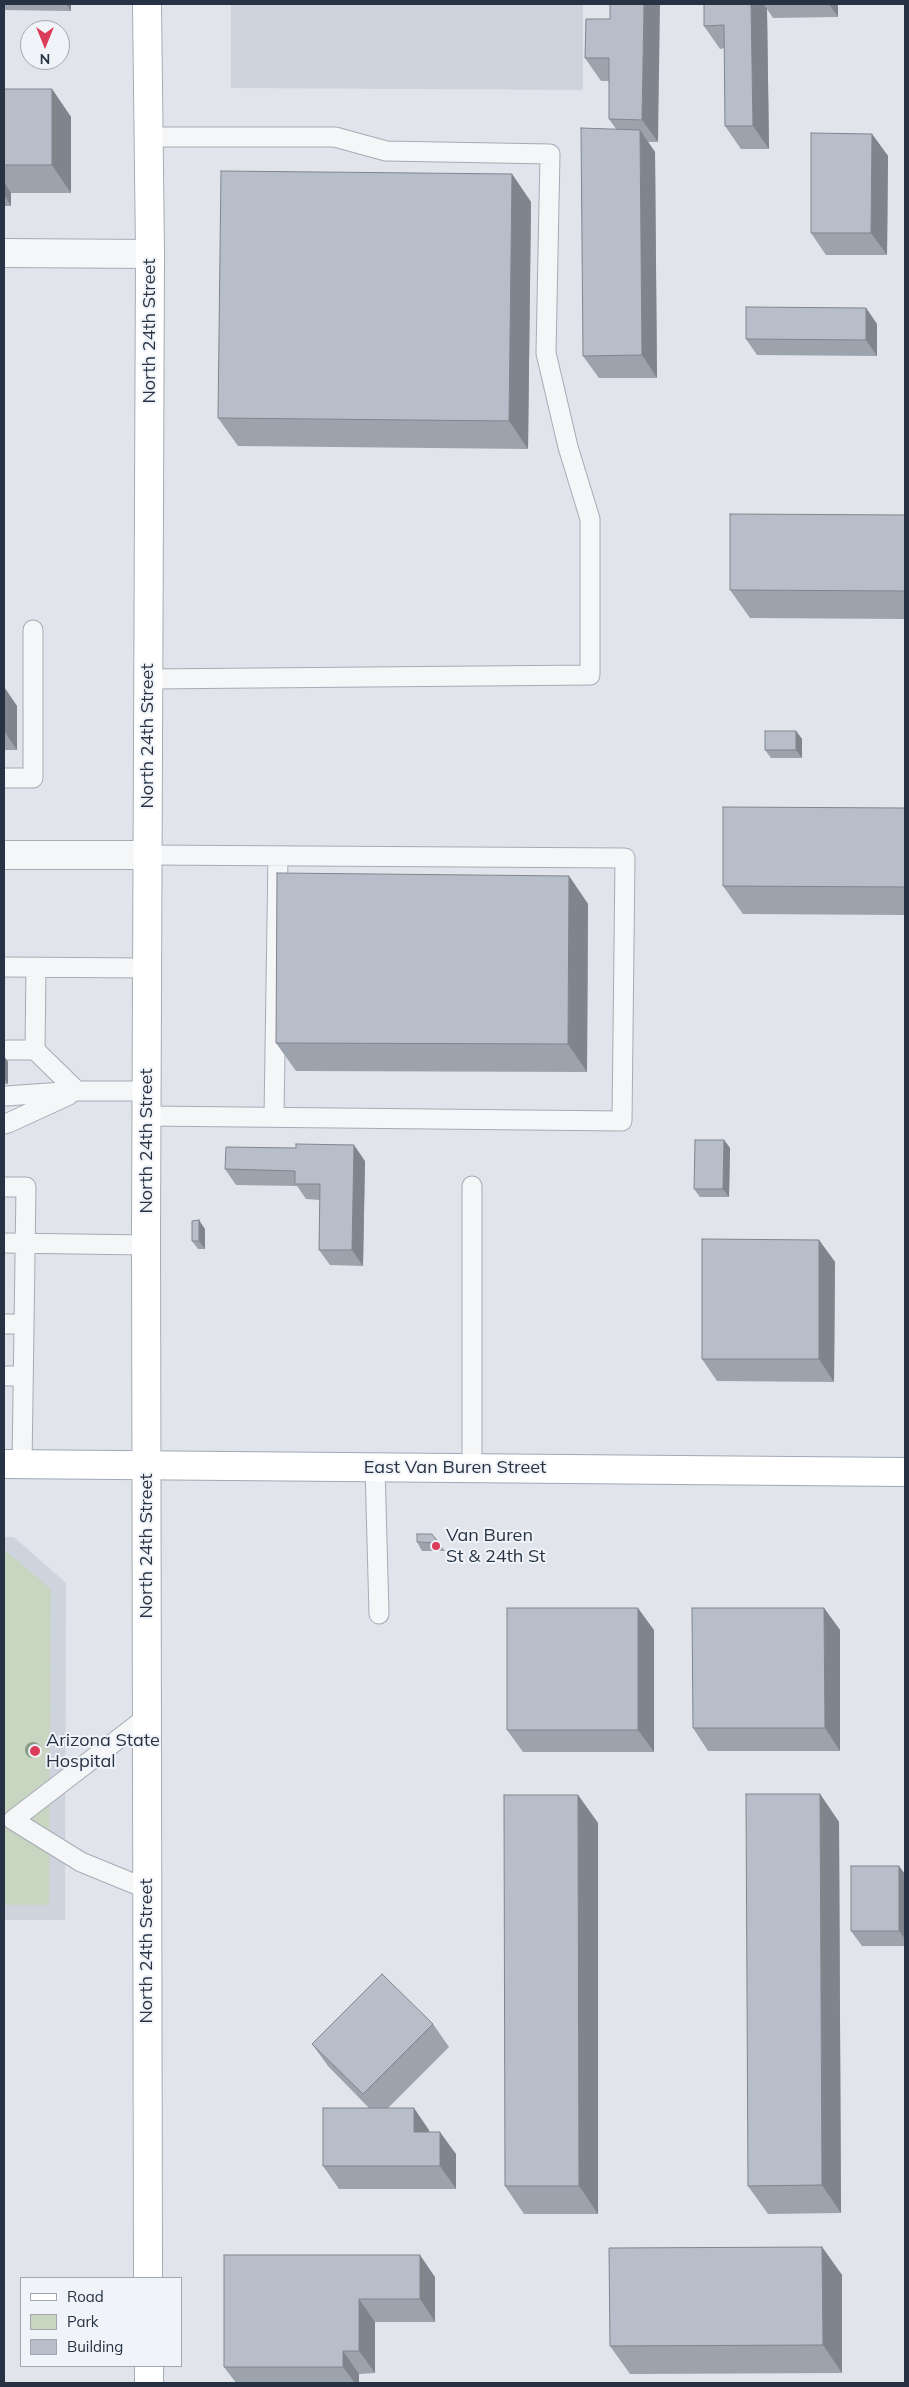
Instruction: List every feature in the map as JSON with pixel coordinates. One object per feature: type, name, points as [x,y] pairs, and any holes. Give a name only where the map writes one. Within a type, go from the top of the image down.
[{"type":"main road","name":"North 24th Street","points":[[146,4],[150,254],[146,1466],[148,2277]]},
{"type":"main road","name":"East Van Buren Street","points":[[13,1464],[905,1472]]},
{"type":"main road","points":[[148,2367],[149,2383]]},
{"type":"street","points":[[4,252],[150,254]]},
{"type":"street","points":[[4,855],[148,856]]},
{"type":"lane","points":[[148,137],[335,137],[386,151],[550,154],[546,353],[568,447],[590,518],[590,675],[148,679]]},
{"type":"lane","points":[[4,778],[33,778],[33,630]]},
{"type":"lane","points":[[6,1096],[77,1091],[147,1104],[274,1116],[622,1121],[625,858],[148,856]]},
{"type":"lane","points":[[274,1116],[278,856]]},
{"type":"lane","points":[[4,967],[148,968]]},
{"type":"lane","points":[[35,1050],[36,967]]},
{"type":"lane","points":[[8,1050],[35,1050],[77,1091]]},
{"type":"lane","points":[[4,1124],[77,1091]]},
{"type":"lane","points":[[472,1186],[472,1468]]},
{"type":"lane","points":[[4,1187],[26,1187],[23,1376],[13,1464]]},
{"type":"lane","points":[[4,1244],[147,1245]]},
{"type":"lane","points":[[4,1324],[23,1324]]},
{"type":"lane","points":[[4,1376],[23,1376]]},
{"type":"lane","points":[[375,1468],[379,1614]]},
{"type":"lane","points":[[147,1717],[8,1820],[81,1862],[147,1889]]},
{"type":"shaded area","points":[[231,4],[583,4],[583,90],[231,88]]},
{"type":"shaded area","name":"Arizona State Hospital","points":[[4,1537],[14,1537],[66,1583],[65,1920],[4,1920]]},
{"type":"green space","name":"Arizona State Hospital","points":[[4,1552],[7,1552],[51,1589],[49,1905],[4,1905]]},
{"type":"building","points":[[610,4],[644,4],[642,120],[609,119],[609,58],[585,58],[586,19],[610,19]]},
{"type":"building","points":[[704,4],[751,4],[753,126],[725,126],[724,25],[704,26]]},
{"type":"building","points":[[4,89],[52,89],[52,165],[4,165]]},
{"type":"building","points":[[581,128],[640,130],[642,355],[583,356]]},
{"type":"building","points":[[811,133],[872,134],[871,233],[811,233]]},
{"type":"building","points":[[221,171],[512,174],[509,421],[218,418]]},
{"type":"building","points":[[746,307],[866,308],[866,340],[746,339]]},
{"type":"building","points":[[730,514],[905,515],[905,591],[730,590]]},
{"type":"building","points":[[765,731],[796,731],[796,750],[765,750]]},
{"type":"building","points":[[723,807],[905,808],[905,887],[723,886]]},
{"type":"building","points":[[277,873],[569,876],[568,1044],[276,1043]]},
{"type":"building","points":[[695,1140],[724,1140],[723,1189],[694,1189]]},
{"type":"building","points":[[296,1144],[354,1145],[352,1250],[319,1250],[320,1184],[295,1184],[295,1171],[225,1169],[226,1147],[296,1148]]},
{"type":"building","points":[[199,1220],[199,1241],[192,1241],[192,1221]]},
{"type":"building","points":[[702,1239],[819,1240],[819,1359],[702,1359]]},
{"type":"building","points":[[417,1534],[432,1534],[439,1543],[417,1542]]},
{"type":"building","points":[[507,1608],[638,1608],[638,1730],[507,1730]]},
{"type":"building","points":[[692,1608],[824,1608],[825,1728],[693,1728]]},
{"type":"building","points":[[746,1794],[820,1794],[822,2185],[748,2186]]},
{"type":"building","points":[[504,1795],[578,1795],[579,2186],[505,2186]]},
{"type":"building","points":[[851,1866],[899,1866],[899,1931],[851,1931]]},
{"type":"building","points":[[382,1974],[433,2024],[363,2094],[312,2044]]},
{"type":"building","points":[[323,2108],[414,2108],[414,2132],[440,2132],[440,2166],[323,2166]]},
{"type":"building","points":[[822,2247],[823,2345],[610,2346],[609,2248]]},
{"type":"building","points":[[224,2255],[420,2255],[420,2299],[359,2299],[359,2351],[343,2351],[343,2367],[224,2367]]},
{"type":"place","name":"Van Buren St & 24th St","points":[[436,1546]]},
{"type":"place","name":"Arizona State Hospital","points":[[35,1751]]}]
